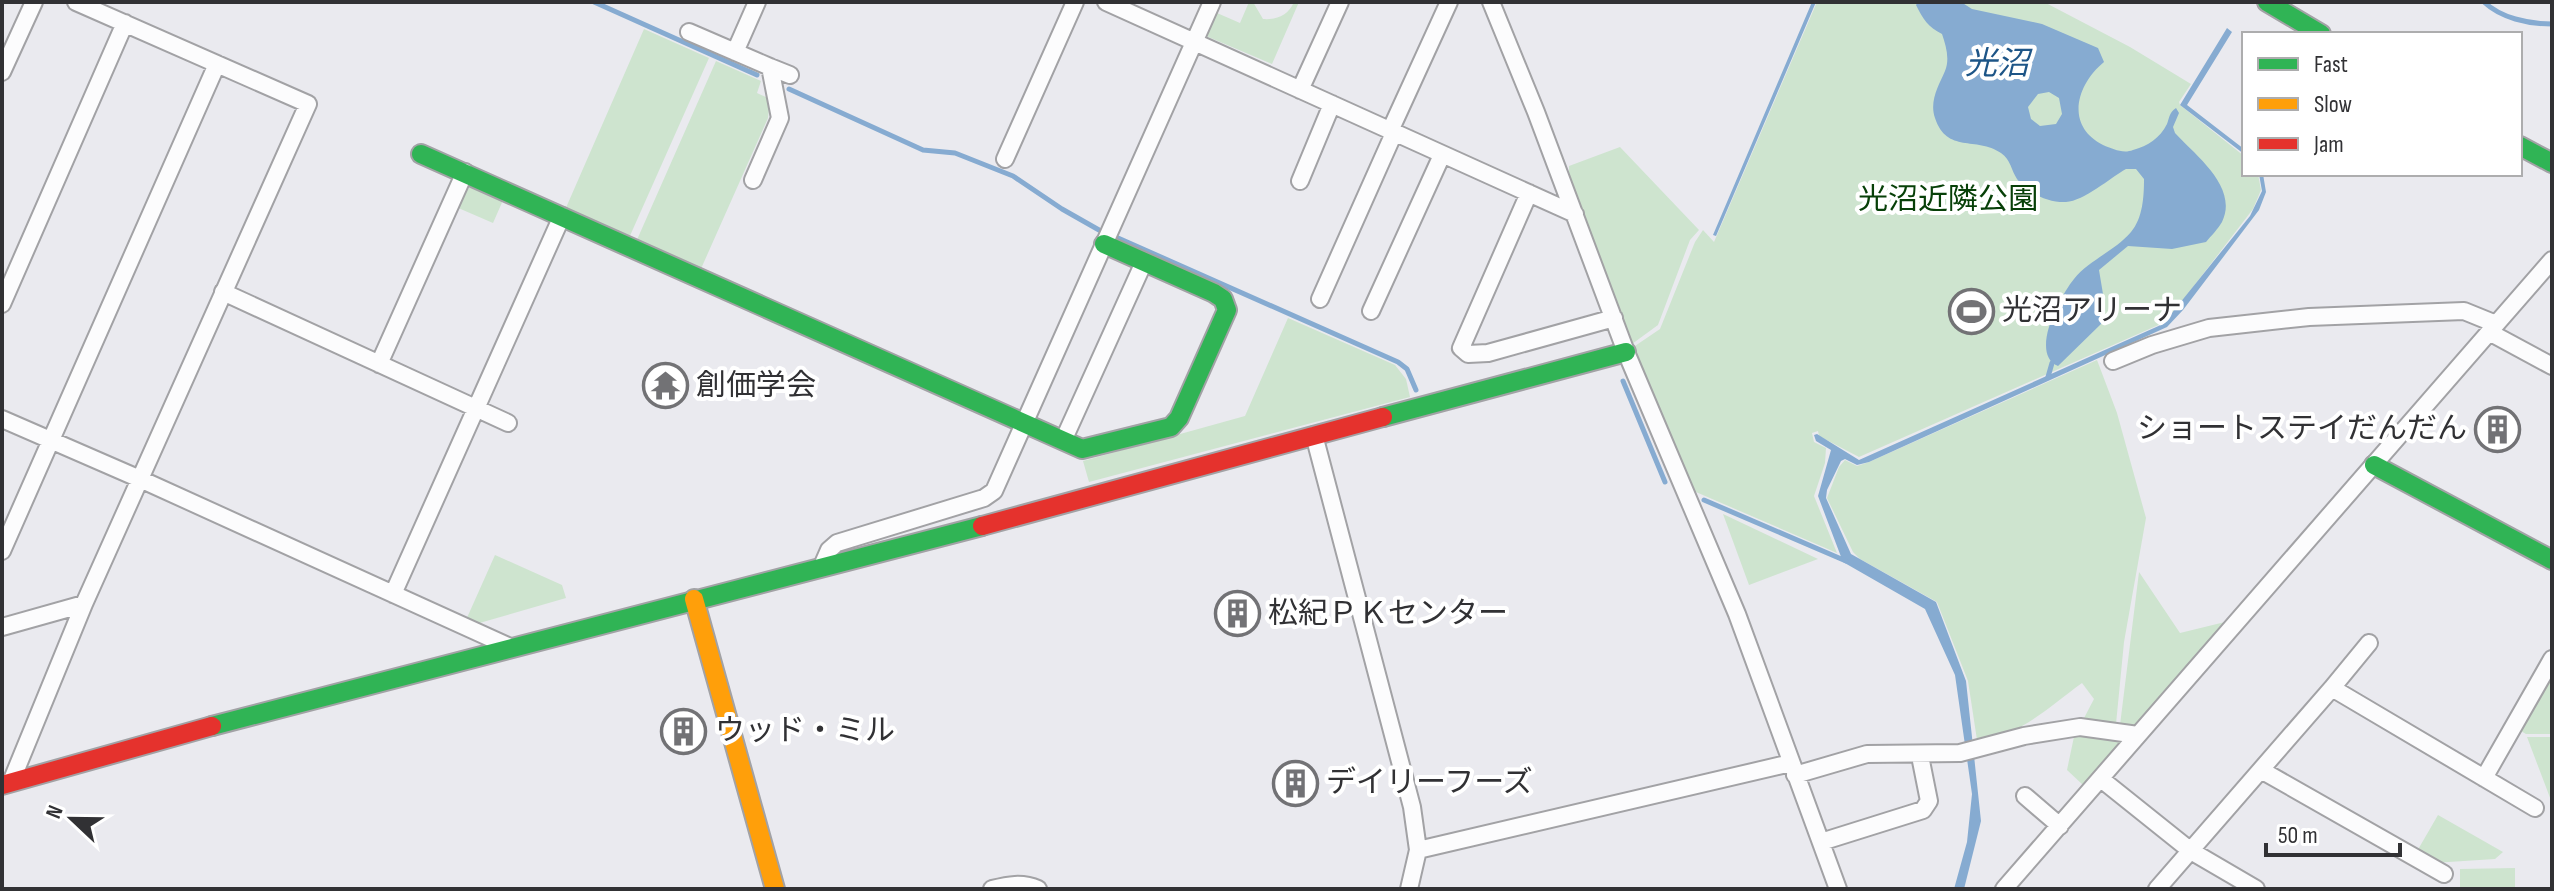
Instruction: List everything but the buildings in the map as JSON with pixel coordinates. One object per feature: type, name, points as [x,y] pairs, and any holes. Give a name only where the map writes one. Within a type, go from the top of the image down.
[{"type":"main road","points":[[2267,2],[2318,32]]},
{"type":"main road","points":[[2522,147],[2552,163]]},
{"type":"main road","points":[[421,154],[1082,449],[1171,427],[1179,418],[1227,310],[1223,299],[1214,293],[1104,244]]},
{"type":"main road","points":[[6,783],[339,691],[998,522],[1626,352]]},
{"type":"main road","points":[[2374,465],[2552,560]]},
{"type":"main road","points":[[694,599],[775,889]]},
{"type":"street","points":[[2,72],[34,2]]},
{"type":"street","points":[[6,783],[308,104],[76,2]]},
{"type":"street","points":[[735,52],[757,2]]},
{"type":"street","points":[[1005,159],[1075,2]]},
{"type":"street","points":[[1106,2],[1575,214]]},
{"type":"street","points":[[822,566],[829,550],[837,543],[984,498],[994,491],[1212,2]]},
{"type":"street","points":[[1300,90],[1340,2]]},
{"type":"street","points":[[1320,299],[1449,2]]},
{"type":"street","points":[[1491,2],[1626,352],[1737,614],[1838,889]]},
{"type":"street","points":[[2,304],[125,23]]},
{"type":"street","points":[[689,32],[790,75]]},
{"type":"street","points":[[2,551],[217,64]]},
{"type":"street","points":[[753,180],[780,118],[770,67]]},
{"type":"street","points":[[1300,181],[1332,104]]},
{"type":"street","points":[[1371,311],[1442,155]]},
{"type":"street","points":[[379,364],[465,172]]},
{"type":"street","points":[[1529,193],[1461,348],[1468,354],[1488,353],[1614,318]]},
{"type":"street","points":[[393,594],[562,216]]},
{"type":"street","points":[[2004,889],[2552,260]]},
{"type":"street","points":[[1063,441],[1144,262]]},
{"type":"street","points":[[223,292],[508,423]]},
{"type":"street","points":[[2113,361],[2152,345],[2209,328],[2309,317],[2464,311],[2552,366]]},
{"type":"street","points":[[2,419],[510,647]]},
{"type":"street","points":[[1314,435],[1412,807],[1418,850],[1409,889]]},
{"type":"street","points":[[2,627],[84,604]]},
{"type":"street","points":[[2157,889],[2369,643]]},
{"type":"street","points":[[2484,778],[2552,659]]},
{"type":"street","points":[[2332,688],[2535,808]]},
{"type":"street","points":[[1418,850],[1867,754],[1962,752],[2024,736],[2080,727],[2138,735]]},
{"type":"street","points":[[1821,842],[1923,810],[1929,801],[1921,761]]},
{"type":"street","points":[[2261,770],[2444,874]]},
{"type":"street","points":[[2101,779],[2191,851],[2256,889]]},
{"type":"street","points":[[2025,796],[2060,826]]},
{"type":"street","points":[[992,889],[1010,884],[1038,889]]},
{"type":"green space","points":[[1249,2],[1253,2],[1263,19],[1268,19],[1281,16],[1294,2],[1299,2],[1272,64],[1206,36],[1217,13],[1240,23]]},
{"type":"green space","name":"光沼近隣公園","points":[[1817,2],[2044,2],[2130,47],[2191,84],[2180,105],[2242,154],[2242,176],[2258,176],[2261,190],[2253,209],[2163,323],[1859,457],[1819,436],[1818,431],[1812,433],[1814,442],[1826,448],[1825,463],[1814,496],[1837,553],[1689,489],[1632,348],[1660,329],[1695,242],[1703,230],[1714,242]]},
{"type":"green space","points":[[644,29],[709,58],[629,238],[565,210]]},
{"type":"green space","points":[[716,61],[761,81],[757,93],[770,99],[768,118],[700,271],[636,242]]},
{"type":"green space","points":[[1620,147],[1699,230],[1690,240],[1658,325],[1632,344],[1569,177],[1569,166]]},
{"type":"green space","points":[[475,185],[504,198],[493,223],[456,207],[462,192]]},
{"type":"green space","points":[[1288,318],[1395,365],[1406,379],[1410,397],[1089,482],[1083,461],[1245,416]]},
{"type":"green space","points":[[2097,360],[2117,413],[2146,518],[2124,642],[2116,724],[2083,720],[2094,699],[2082,683],[2020,727],[1977,740],[1968,681],[1937,602],[1860,559],[1853,552],[1827,498],[1839,467],[1845,460],[1857,466],[1869,462]]},
{"type":"green space","points":[[1723,514],[1818,559],[1749,585]]},
{"type":"green space","points":[[495,555],[562,585],[566,598],[476,624],[466,620]]},
{"type":"green space","points":[[2139,572],[2180,633],[2225,622],[2133,728],[2120,725]]},
{"type":"green space","points":[[2552,675],[2552,734],[2526,734],[2521,731]]},
{"type":"green space","points":[[2075,732],[2121,741],[2121,746],[2083,785],[2067,770]]},
{"type":"green space","points":[[2527,737],[2552,737],[2552,803]]},
{"type":"green space","points":[[2438,815],[2503,852],[2495,859],[2433,863],[2416,853]]},
{"type":"green space","points":[[2515,868],[2515,889],[2460,889],[2460,869]]},
{"type":"water","points":[[1812,2],[1816,2],[1716,236],[1713,235]]},
{"type":"water","name":"光沼","points":[[1918,2],[1961,2],[1972,9],[2042,24],[2098,48],[2104,62],[2087,82],[2079,105],[2083,127],[2091,137],[2118,150],[2138,148],[2161,133],[2176,108],[2179,113],[2173,127],[2175,133],[2212,173],[2225,196],[2226,209],[2222,222],[2206,242],[2172,249],[2128,246],[2099,270],[2104,300],[2101,324],[2058,366],[2050,360],[2046,350],[2055,311],[2080,272],[2131,232],[2142,207],[2144,179],[2136,169],[2126,169],[2081,198],[2053,201],[2032,193],[2021,184],[2001,153],[1947,136],[1940,129],[1933,112],[1946,66],[1946,48],[1942,34],[1926,22],[1916,5]],"holes":[[[2049,92],[2059,98],[2062,114],[2056,124],[2040,126],[2031,119],[2028,107],[2038,94]]]},
{"type":"water","points":[[2227,28],[2232,32],[2187,105],[2242,147],[2242,152],[2180,105]]},
{"type":"water","points":[[2259,176],[2263,176],[2266,192],[2259,210],[2167,327],[1869,462],[1857,465],[1845,459],[1841,461],[1827,490],[1826,498],[1851,554],[1936,602],[1966,681],[1981,821],[1964,889],[1954,889],[1967,842],[1972,794],[1955,675],[1925,609],[1843,562],[1818,496],[1831,450],[1816,441],[1814,435],[1859,460],[2163,324],[2250,216],[2262,191]]},
{"type":"waterway","points":[[594,2],[757,75]]},
{"type":"waterway","points":[[2484,2],[2515,19],[2552,24]]},
{"type":"waterway","points":[[789,89],[923,150],[955,153],[1013,176],[1099,230]]},
{"type":"waterway","points":[[1118,238],[1398,362],[1407,369],[1416,390]]},
{"type":"waterway","points":[[2048,377],[2052,363]]},
{"type":"waterway","points":[[1623,381],[1665,482]]},
{"type":"waterway","points":[[1704,500],[1846,561]]},
{"type":"traffic: fast","points":[[2267,2],[2318,32]]},
{"type":"traffic: fast","points":[[2522,147],[2552,163]]},
{"type":"traffic: fast","points":[[421,154],[1082,449],[1171,427],[1179,418],[1227,310],[1223,299],[1214,293],[1104,244]]},
{"type":"traffic: fast","points":[[1383,417],[1626,352]]},
{"type":"traffic: fast","points":[[2374,465],[2552,560]]},
{"type":"traffic: fast","points":[[212,726],[982,526]]},
{"type":"traffic: slow","points":[[694,599],[775,889]]},
{"type":"traffic: jam","points":[[982,526],[1383,417]]},
{"type":"traffic: jam","points":[[2,785],[212,726]]},
{"type":"place","name":"光沼アリーナ","points":[[1971,311]]},
{"type":"place","name":"創価学会","points":[[665,386]]},
{"type":"place","name":"ショートステイだんだん","points":[[2498,429]]},
{"type":"place","name":"松紀ＰＫセンター","points":[[1237,614]]},
{"type":"place","name":"ウッド・ミル","points":[[684,731]]},
{"type":"place","name":"デイリーフーズ","points":[[1295,783]]}]
